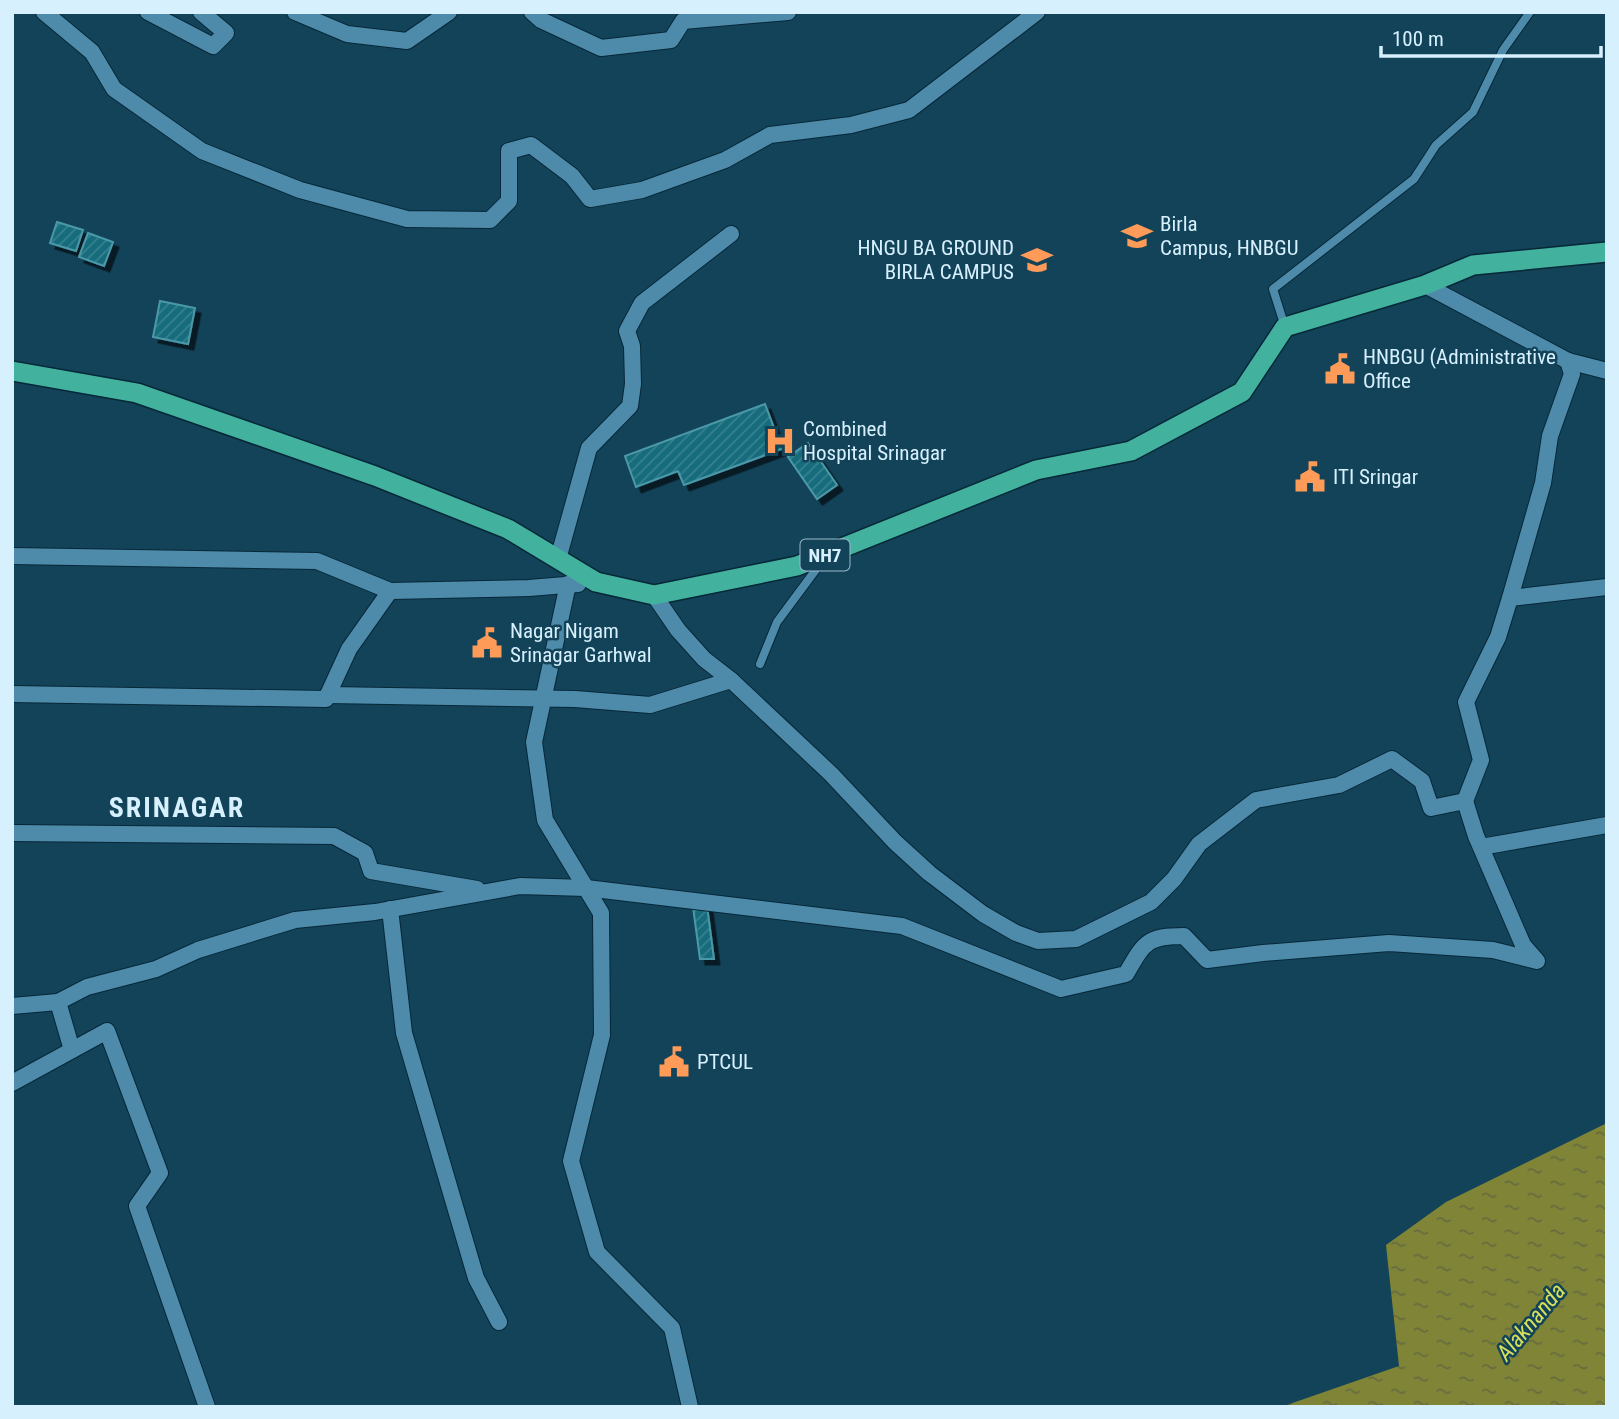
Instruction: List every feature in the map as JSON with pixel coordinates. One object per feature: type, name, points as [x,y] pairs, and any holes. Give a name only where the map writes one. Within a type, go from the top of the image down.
[{"type":"highway","points":[[1285,327],[1425,285],[1474,265],[1607,252]]},
{"type":"highway","name":"NH7","points":[[13,374],[137,393],[399,485],[508,529],[596,582],[654,595],[797,566],[1036,470],[1131,450],[1242,392],[1285,327]]},
{"type":"street","points":[[44,12],[92,52],[114,89],[202,151],[300,190],[408,219],[490,220],[509,201],[509,151],[531,145],[572,176],[590,199],[642,190],[725,160],[770,135],[851,125],[909,110],[1037,12]]},
{"type":"street","points":[[148,12],[213,46],[226,33],[201,12]]},
{"type":"street","points":[[295,12],[347,34],[407,41],[449,12]]},
{"type":"street","points":[[532,12],[541,20],[601,48],[671,40],[683,21],[788,12]]},
{"type":"street","points":[[558,559],[589,448],[630,406],[633,384],[632,346],[627,331],[637,312],[642,303],[731,234]]},
{"type":"street","points":[[1425,285],[1568,361],[1607,371]]},
{"type":"street","points":[[12,1006],[58,1002],[87,987],[156,969],[198,950],[295,920],[390,909],[520,886],[586,888],[902,926],[1061,989],[1126,974],[1142,948],[1158,936],[1184,936],[1207,960],[1389,943],[1493,950],[1537,961],[1523,945],[1481,847],[1465,801],[1480,760],[1466,702],[1498,637],[1510,598],[1543,483],[1550,436],[1572,374],[1568,361]]},
{"type":"street","points":[[12,556],[317,561],[390,591],[529,588],[596,582]]},
{"type":"street","points":[[568,584],[534,742],[545,820],[601,913],[602,1035],[571,1161],[597,1252],[672,1328],[690,1407]]},
{"type":"street","points":[[1510,598],[1607,587]]},
{"type":"street","points":[[12,694],[326,699],[349,649],[390,591]]},
{"type":"street","points":[[654,595],[678,630],[704,659],[731,680],[831,775],[895,842],[929,873],[994,921],[1038,942],[1076,939],[1151,902],[1174,879],[1199,844],[1256,800],[1339,785],[1392,759],[1422,781],[1431,808],[1465,801]]},
{"type":"street","points":[[328,695],[544,698],[650,705],[731,680]]},
{"type":"street","points":[[1481,847],[1607,825]]},
{"type":"street","points":[[12,833],[334,836],[365,853],[371,871],[490,891]]},
{"type":"street","points":[[390,909],[404,1033],[476,1278],[499,1322]]},
{"type":"street","points":[[58,1002],[72,1050]]},
{"type":"street","points":[[12,1083],[107,1031],[160,1173],[136,1206],[207,1407]]},
{"type":"lane","points":[[1285,327],[1273,289],[1414,179],[1436,145],[1473,112],[1503,50],[1530,12]]},
{"type":"lane","points":[[760,664],[778,622],[828,554]]},
{"type":"water","name":"Alaknanda","points":[[1607,1123],[1607,1407],[1281,1407],[1399,1366],[1386,1245],[1446,1202]]},
{"type":"building","points":[[57,222],[83,230],[76,251],[50,243]]},
{"type":"building","points":[[88,233],[113,242],[104,266],[79,257]]},
{"type":"building","points":[[160,301],[195,308],[188,344],[153,337]]},
{"type":"building","points":[[765,404],[782,449],[684,485],[678,471],[636,487],[625,456]]},
{"type":"building","points":[[808,443],[837,485],[817,499],[788,457]]},
{"type":"building","points":[[707,906],[714,959],[700,959],[693,907]]},
{"type":"place","name":"Birla Campus, HNBGU","points":[[1137,236]]},
{"type":"place","name":"HNGU BA GROUND BIRLA CAMPUS","points":[[1037,260]]},
{"type":"place","name":"HNBGU (Administrative Office","points":[[1340,369]]},
{"type":"place","name":"Combined Hospital Srinagar","points":[[780,441]]},
{"type":"place","name":"ITI Sringar","points":[[1310,477]]},
{"type":"place","name":"Nagar Nigam Srinagar Garhwal","points":[[487,643]]},
{"type":"place","name":"PTCUL","points":[[674,1062]]},
{"type":"district","name":"SRINAGAR","points":[[177,807]]}]
